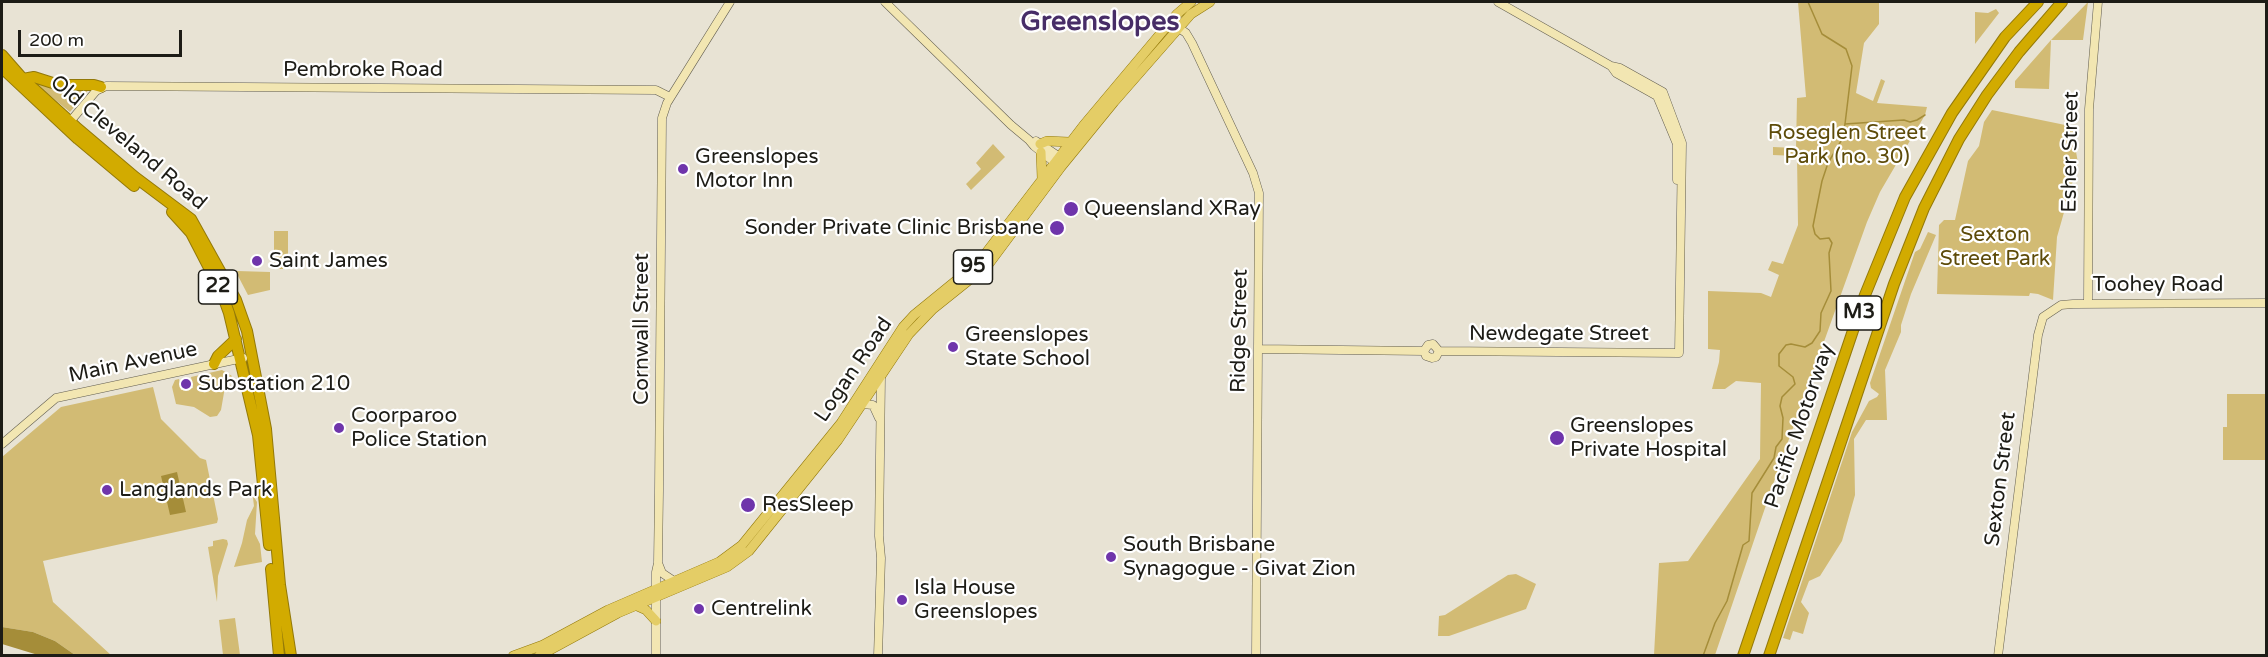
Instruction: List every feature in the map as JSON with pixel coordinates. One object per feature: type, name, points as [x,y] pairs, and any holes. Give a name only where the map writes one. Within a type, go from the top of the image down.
[{"type":"highway","name":"Pacific Motorway","points":[[1743,656],[1865,295],[1900,208],[1952,112],[2006,37],[2038,2]]},
{"type":"highway","name":"Pacific Motorway","points":[[1769,656],[1894,284],[1924,208],[1955,146],[1987,95],[2019,51],[2062,2]]},
{"type":"highway","name":"Old Cleveland Road","points":[[2,55],[67,125],[111,168],[168,209],[188,228],[226,303],[259,442],[288,655]]},
{"type":"highway","name":"Old Cleveland Road","points":[[2,68],[67,125],[194,222],[240,309],[252,356],[267,435],[288,655]]},
{"type":"highway","points":[[23,79],[34,77],[59,85],[101,87]]},
{"type":"highway","points":[[214,364],[218,356],[236,339]]},
{"type":"main road","name":"Logan Road","points":[[513,656],[543,645],[608,610],[727,567],[749,551],[838,440],[920,321],[988,265],[1060,162],[1069,142],[1167,25],[1191,2]]},
{"type":"main road","name":"Logan Road","points":[[539,656],[608,618],[636,606],[674,581],[724,559],[746,542],[841,423],[903,327],[914,315],[979,262],[1042,179],[1060,162],[1194,11],[1210,2]]},
{"type":"main road","points":[[1167,25],[1179,28]]},
{"type":"main road","points":[[1042,179],[1041,148],[1047,141],[1069,142]]},
{"type":"main road","points":[[636,606],[645,609],[656,621]]},
{"type":"street","name":"Cornwall Street","points":[[656,593],[661,123],[663,110],[670,97],[730,2]]},
{"type":"street","points":[[885,2],[1011,125],[1060,162]]},
{"type":"street","name":"Newdegate Street","points":[[1258,349],[1424,351],[1428,345],[1432,344],[1437,346],[1438,351],[1679,353],[1680,202],[1683,147],[1665,94],[1498,2]]},
{"type":"street","name":"Esher Street","points":[[2088,304],[2089,109],[2098,2]]},
{"type":"street","name":"Ridge Street","points":[[1179,28],[1186,33],[1192,43],[1253,173],[1258,189],[1256,656]]},
{"type":"street","name":"Pembroke Road","points":[[101,87],[659,90],[670,97]]},
{"type":"street","points":[[67,125],[101,87]]},
{"type":"street","name":"Toohey Road","points":[[2050,311],[2061,305],[2088,304],[2266,303]]},
{"type":"street","name":"Sexton Street","points":[[1998,656],[2037,335],[2043,317],[2050,311]]},
{"type":"street","name":"Main Avenue","points":[[2,444],[56,398],[252,356]]},
{"type":"street","points":[[878,656],[881,546],[879,536],[879,419],[882,375]]},
{"type":"street","points":[[862,404],[873,405],[879,419]]},
{"type":"street","points":[[658,563],[664,575],[674,581]]},
{"type":"street","points":[[656,593],[656,656]]},
{"type":"green space","name":"Roseglen Street Park (no. 30)","points":[[1798,2],[1879,2],[1879,24],[1864,43],[1856,93],[1873,101],[1881,79],[1885,81],[1877,103],[1927,107],[1925,115],[1880,192],[1867,222],[1780,464],[1715,655],[1654,655],[1659,563],[1688,561],[1760,459],[1761,383],[1736,381],[1725,389],[1712,389],[1720,350],[1708,349],[1708,291],[1761,293],[1771,297],[1779,275],[1768,270],[1772,261],[1783,264],[1798,225],[1797,156],[1773,155],[1773,147],[1796,148],[1797,98],[1806,97]]},
{"type":"green space","points":[[2088,2],[2083,40],[2051,40]]},
{"type":"green space","points":[[1996,9],[1999,13],[1975,44],[1975,12],[1988,13]]},
{"type":"green space","points":[[2051,40],[2049,89],[2015,88],[2015,81]]},
{"type":"green space","points":[[32,81],[90,88],[70,112]]},
{"type":"green space","name":"Sexton Street Park","points":[[1992,110],[2075,127],[2078,163],[2057,237],[2053,300],[2030,293],[2029,296],[1937,294],[1939,225],[1944,220],[1955,220],[1968,161],[1979,146],[1984,122]]},
{"type":"green space","points":[[993,144],[1005,157],[971,190],[966,184],[981,169],[976,163]]},
{"type":"green space","points":[[274,231],[288,231],[288,265],[283,265],[283,269],[274,269]]},
{"type":"green space","points":[[1928,232],[1936,235],[1911,294],[1901,332],[1885,370],[1887,420],[1866,420],[1854,439],[1855,495],[1842,541],[1820,576],[1809,581],[1801,602],[1809,613],[1803,634],[1793,631],[1790,640],[1783,638],[1852,432],[1869,401],[1879,394],[1871,388],[1870,383],[1915,252],[1920,249]]},
{"type":"green space","points":[[237,271],[270,272],[270,290],[248,295]]},
{"type":"green space","points":[[222,370],[232,376],[225,387],[221,410],[217,416],[210,417],[194,407],[176,404],[172,387],[175,380],[179,379],[181,390],[193,388],[191,377]]},
{"type":"green space","name":"Langlands Park","points":[[153,387],[161,419],[200,458],[206,460],[217,523],[43,561],[53,602],[111,655],[75,655],[55,641],[33,632],[2,627],[2,457],[61,407]]},
{"type":"green space","points":[[2227,394],[2266,394],[2266,460],[2223,460],[2223,427],[2227,427]]},
{"type":"green space","points":[[245,483],[257,502],[255,534],[260,544],[262,562],[234,567],[247,520],[254,506],[253,498]]},
{"type":"green space","points":[[227,540],[228,544],[218,576],[217,602],[208,547],[213,546],[213,541]]},
{"type":"green space","points":[[1516,574],[1536,584],[1526,609],[1449,636],[1438,636],[1439,616],[1445,615],[1508,575]]},
{"type":"green space","points":[[235,618],[240,655],[223,655],[219,620]]},
{"type":"shaded area","points":[[177,472],[186,512],[170,515],[161,476]]},
{"type":"shaded area","points":[[2,627],[33,632],[55,641],[75,655],[38,655],[2,644]]},
{"type":"waterway","points":[[1703,656],[1715,623],[1727,601],[1743,545],[1749,541],[1752,493],[1774,458],[1776,447],[1782,439],[1783,418],[1780,406],[1782,397],[1795,384],[1793,377],[1779,366],[1779,354],[1786,345],[1805,347],[1812,343],[1820,331],[1821,313],[1831,291],[1829,253],[1832,243],[1829,238],[1820,239],[1815,234],[1813,226],[1822,181],[1828,163],[1841,141],[1852,66],[1846,49],[1822,34],[1808,2]]},
{"type":"waterway","points":[[1845,124],[1904,120],[1910,122],[1925,115]]},
{"type":"place","name":"Greenslopes Motor Inn","points":[[683,169]]},
{"type":"place","name":"Queensland XRay","points":[[1071,209]]},
{"type":"place","name":"Sonder Private Clinic Brisbane","points":[[1057,228]]},
{"type":"place","name":"Saint James","points":[[257,261]]},
{"type":"place","name":"Greenslopes State School","points":[[953,347]]},
{"type":"place","name":"Substation 210","points":[[186,384]]},
{"type":"place","name":"Coorparoo Police Station","points":[[339,428]]},
{"type":"place","name":"Greenslopes Private Hospital","points":[[1557,438]]},
{"type":"place","name":"Langlands Park","points":[[107,490]]},
{"type":"place","name":"ResSleep","points":[[748,505]]},
{"type":"place","name":"South Brisbane Synagogue - Givat Zion","points":[[1111,557]]},
{"type":"place","name":"Isla House Greenslopes","points":[[902,600]]},
{"type":"place","name":"Centrelink","points":[[699,609]]},
{"type":"district","name":"Greenslopes","points":[[1100,23]]}]
